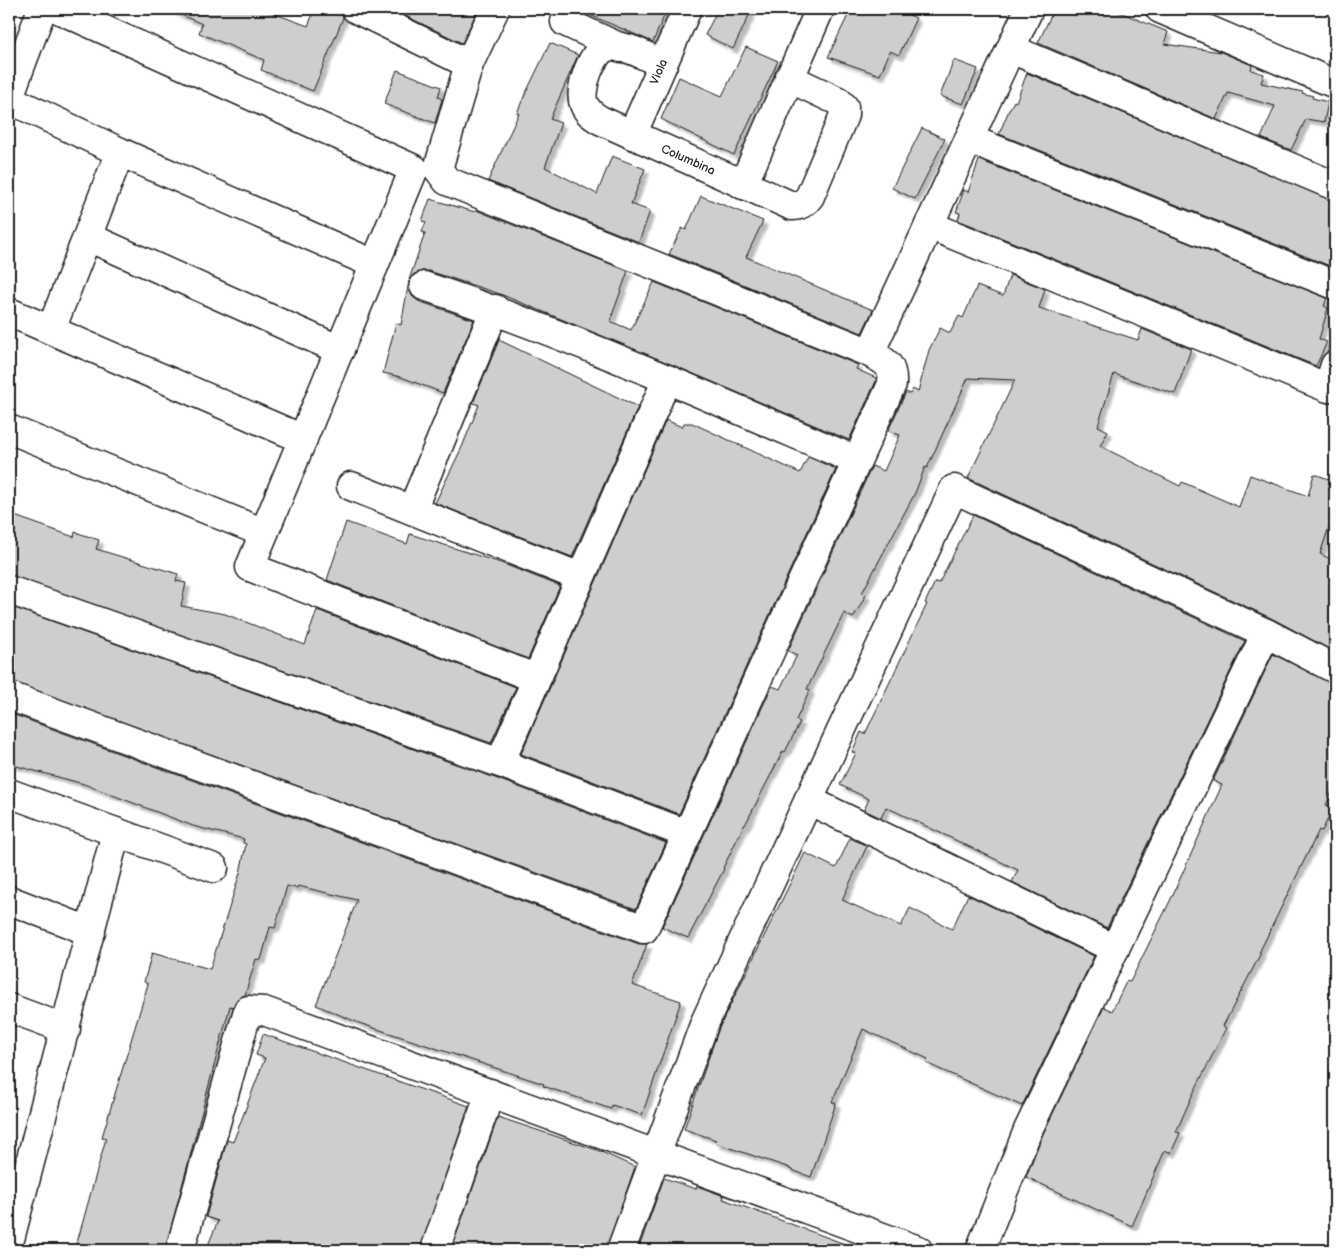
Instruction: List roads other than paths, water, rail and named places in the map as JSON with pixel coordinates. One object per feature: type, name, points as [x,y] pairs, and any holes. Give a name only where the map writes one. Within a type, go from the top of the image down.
[{"type":"street","points":[[42,9],[9,98],[120,152],[374,264]]},
{"type":"street","points":[[58,9],[414,169],[250,567],[535,678]]},
{"type":"street","points":[[356,9],[385,15],[469,64]]},
{"type":"street","points":[[9,696],[644,929],[855,460],[892,384],[892,372],[885,362],[870,353],[446,181],[438,169],[469,64],[496,9]]},
{"type":"street","name":"Viola","points":[[632,135],[687,9]]},
{"type":"street","points":[[743,185],[820,9]]},
{"type":"street","points":[[870,353],[1029,9]]},
{"type":"street","points":[[1160,9],[1335,84]]},
{"type":"street","points":[[565,22],[621,48],[662,64]]},
{"type":"street","name":"Columbina","points":[[621,48],[607,47],[596,54],[582,90],[583,103],[588,112],[600,120],[632,135],[792,206],[806,202],[810,196],[844,115],[844,107],[838,101],[790,78]]},
{"type":"street","points":[[1010,49],[1335,186]]},
{"type":"street","points":[[969,139],[1335,285]]},
{"type":"street","points":[[51,330],[120,152]]},
{"type":"street","points":[[929,225],[1328,388],[1335,365]]},
{"type":"street","points":[[88,236],[340,350]]},
{"type":"street","points":[[424,286],[495,309],[667,379],[855,460]]},
{"type":"street","points":[[412,510],[495,309]]},
{"type":"street","points":[[9,312],[303,439]]},
{"type":"street","points":[[500,763],[535,678],[667,379]]},
{"type":"street","points":[[9,429],[264,533]]},
{"type":"street","points":[[351,486],[580,577]]},
{"type":"street","points":[[621,1250],[705,1022],[954,489],[1266,633],[1335,668]]},
{"type":"street","points":[[9,590],[500,763],[687,834]]},
{"type":"street","points":[[980,1250],[1028,1130],[1266,633]]},
{"type":"street","points":[[9,793],[214,868]]},
{"type":"street","points":[[808,800],[1115,949]]},
{"type":"street","points":[[9,1243],[14,1202],[66,1029],[116,832]]},
{"type":"street","points":[[9,900],[91,932]]},
{"type":"street","points":[[9,1008],[66,1029]]},
{"type":"street","points":[[180,1250],[248,1010],[264,1011],[918,1250]]},
{"type":"street","points":[[434,1250],[490,1093]]}]
